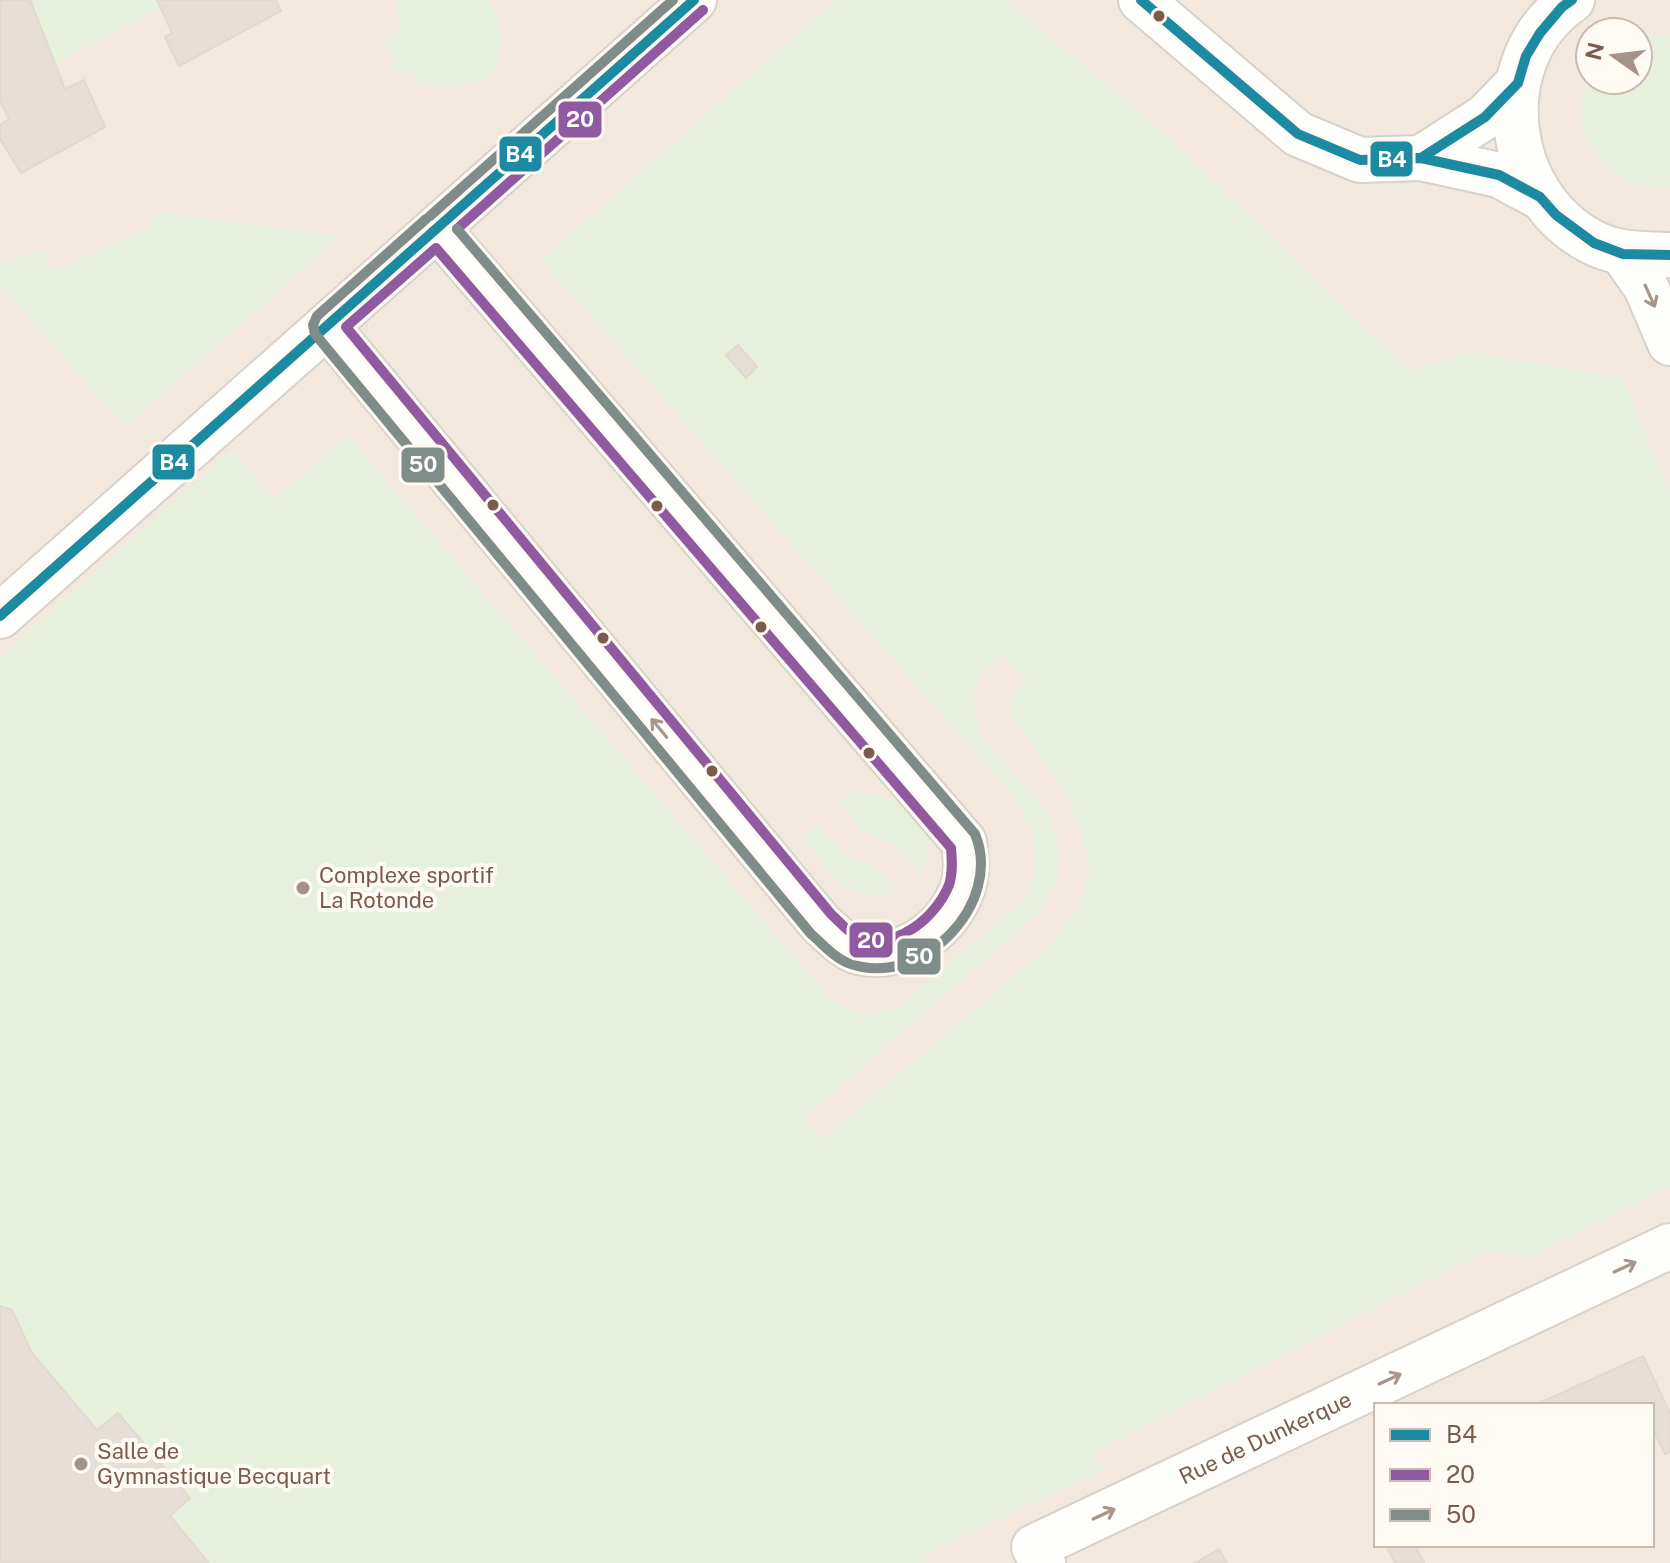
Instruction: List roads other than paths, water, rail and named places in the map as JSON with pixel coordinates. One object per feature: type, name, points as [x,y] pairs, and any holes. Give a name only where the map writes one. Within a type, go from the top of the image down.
[{"type":"street","points":[[0,616],[694,0]]},
{"type":"street","points":[[1141,0],[1298,134],[1360,160],[1421,158],[1499,175],[1540,197]]},
{"type":"street","points":[[1572,0],[1536,16],[1518,83],[1514,122],[1522,161],[1540,197],[1574,231],[1623,254],[1670,255]]},
{"type":"street","points":[[1421,158],[1485,117],[1518,83]]},
{"type":"street","points":[[327,326],[821,924],[853,950],[884,955],[920,942],[942,923],[962,891],[967,867],[964,842],[437,228]]},
{"type":"street","points":[[1623,254],[1646,287],[1670,343]]},
{"type":"street","name":"Rue de Dunkerque","points":[[1038,1555],[1670,1246]]},
{"type":"place","name":"Complexe sportif La Rotonde","points":[[303,888]]},
{"type":"place","name":"Salle de Gymnastique Becquart","points":[[81,1464]]}]
